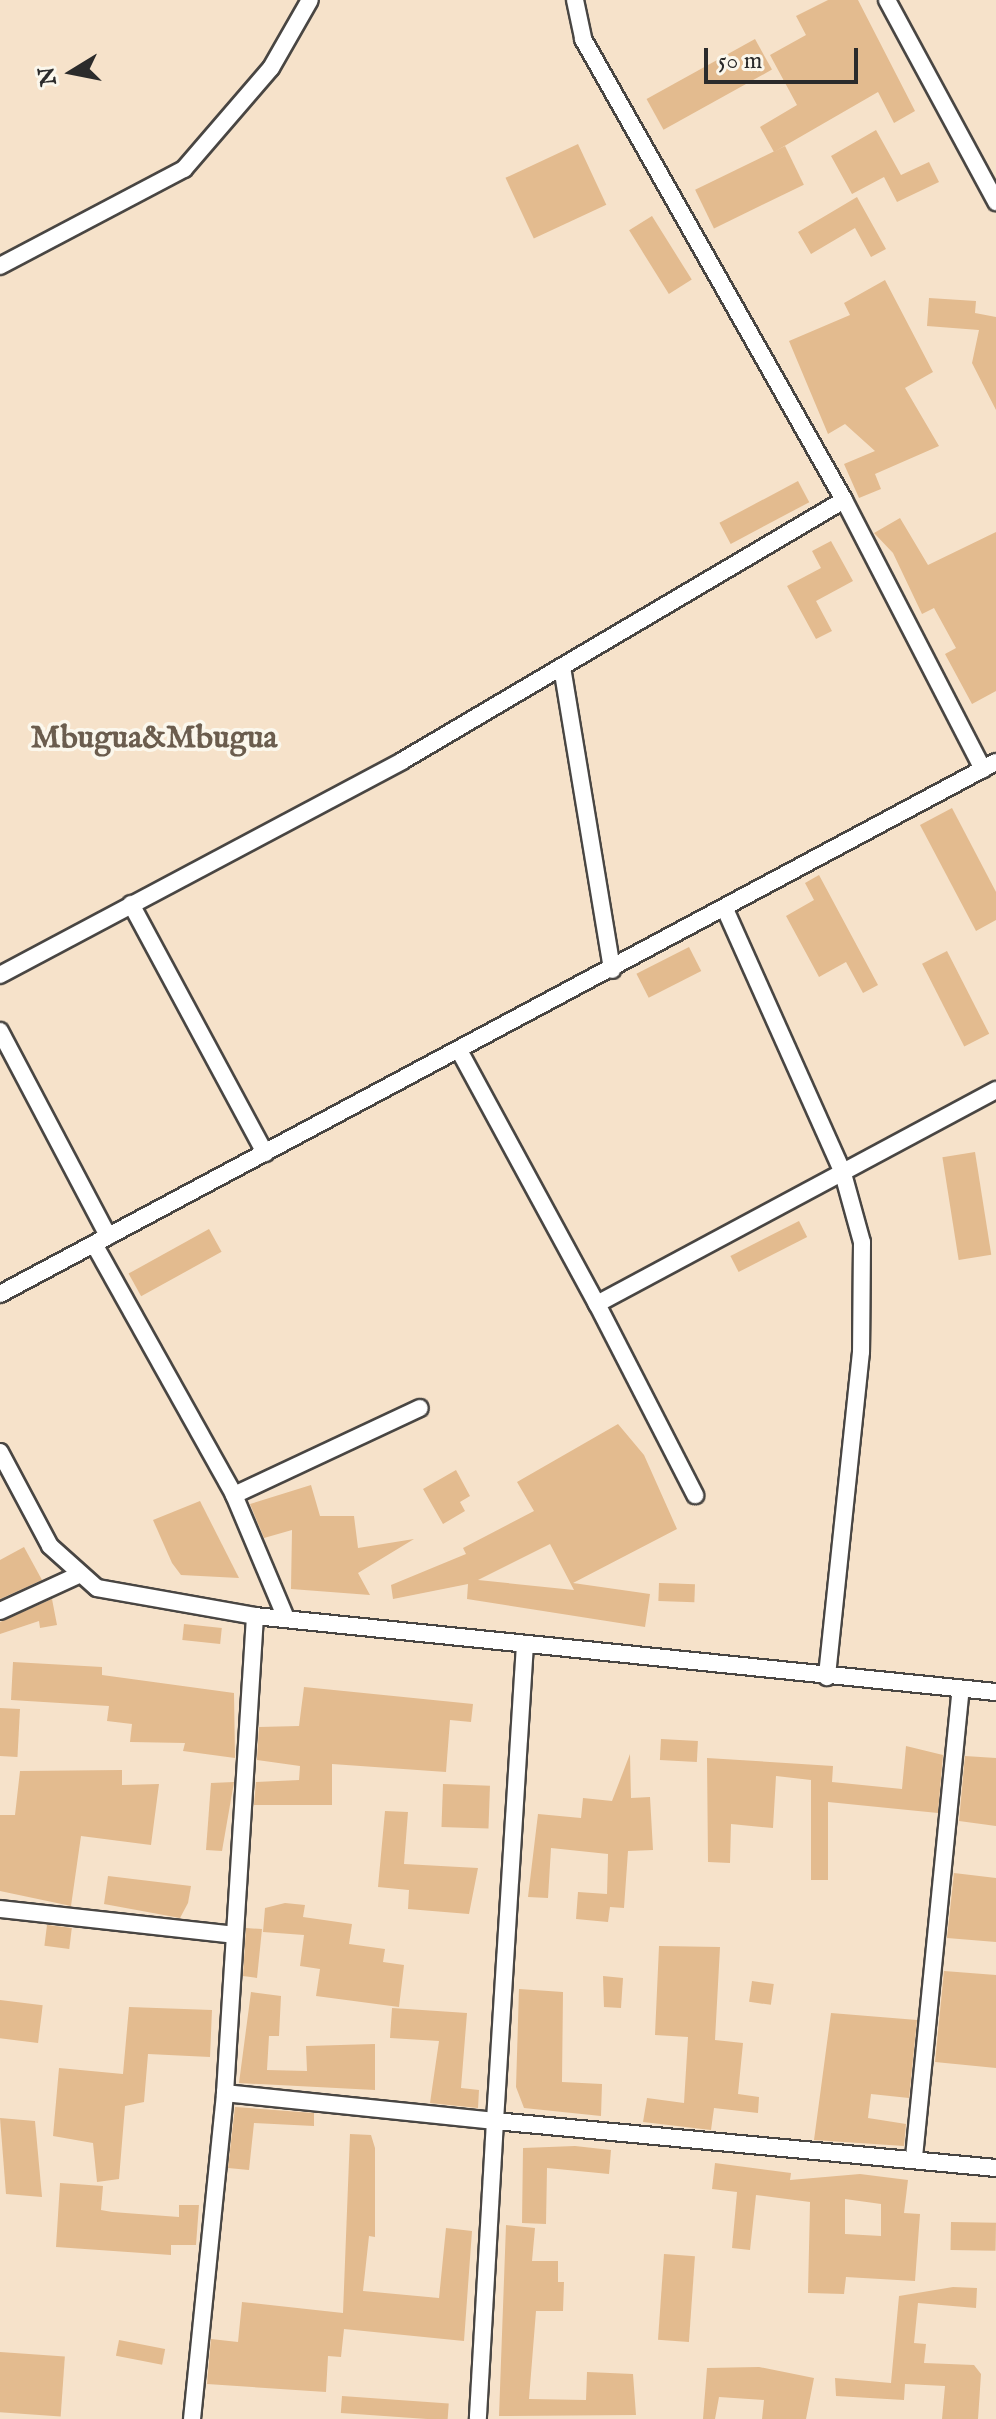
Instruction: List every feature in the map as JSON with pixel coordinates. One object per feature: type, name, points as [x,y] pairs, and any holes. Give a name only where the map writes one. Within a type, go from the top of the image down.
[{"type":"street","points":[[0,266],[184,169],[271,68],[310,0]]},
{"type":"street","points":[[0,1294],[460,1052],[990,766],[844,500],[583,39],[575,0]]},
{"type":"street","points":[[887,0],[996,202]]},
{"type":"street","points":[[0,975],[402,761],[844,500]]},
{"type":"street","points":[[562,667],[612,970]]},
{"type":"street","points":[[131,904],[265,1153]]},
{"type":"street","points":[[725,909],[842,1170],[862,1242],[861,1352],[827,1677]]},
{"type":"street","points":[[0,1031],[101,1240],[234,1495],[286,1618]]},
{"type":"street","points":[[460,1052],[597,1304],[695,1495]]},
{"type":"street","points":[[597,1304],[996,1090]]},
{"type":"street","points":[[234,1495],[420,1408]]},
{"type":"street","points":[[0,1452],[50,1546],[76,1576],[97,1588],[255,1616],[996,1692]]},
{"type":"street","points":[[0,1611],[76,1576]]},
{"type":"street","points":[[192,2419],[225,2093],[255,1616]]},
{"type":"street","points":[[478,2419],[525,1644]]},
{"type":"street","points":[[914,2157],[961,1689]]},
{"type":"street","points":[[0,1909],[235,1935]]},
{"type":"street","points":[[225,2093],[495,2121],[914,2157],[996,2168]]},
{"type":"building","points":[[828,0],[858,0],[915,111],[894,123],[878,92],[774,152],[760,127],[797,105],[770,55],[806,35],[796,16]]},
{"type":"building","points":[[755,39],[772,70],[664,130],[647,99]]},
{"type":"building","points":[[876,130],[901,175],[929,162],[939,182],[897,202],[884,177],[852,194],[831,156]]},
{"type":"building","points":[[578,144],[606,205],[534,239],[505,178]]},
{"type":"building","points":[[785,146],[804,185],[714,228],[695,190]]},
{"type":"building","points":[[857,197],[886,249],[871,257],[855,228],[811,254],[798,232]]},
{"type":"building","points":[[652,216],[692,280],[669,294],[629,230]]},
{"type":"building","points":[[885,280],[933,372],[905,388],[939,446],[875,474],[881,489],[859,498],[844,464],[875,451],[845,424],[828,434],[789,341],[850,315],[844,303]]},
{"type":"building","points":[[929,298],[976,301],[975,313],[996,317],[996,410],[972,363],[979,330],[927,326]]},
{"type":"building","points":[[798,481],[809,502],[731,544],[719,523]]},
{"type":"building","points":[[900,518],[928,565],[996,532],[996,691],[972,704],[945,654],[956,648],[934,608],[922,614],[893,553],[874,533]]},
{"type":"building","points":[[831,541],[853,581],[816,601],[832,631],[816,639],[787,586],[821,568],[812,551]]},
{"type":"building","points":[[952,808],[996,892],[996,920],[976,931],[920,825]]},
{"type":"building","points":[[819,875],[878,985],[863,993],[846,962],[819,977],[786,916],[814,900],[805,883]]},
{"type":"building","points":[[689,947],[701,971],[649,998],[636,974]]},
{"type":"building","points":[[947,951],[989,1034],[964,1047],[922,964]]},
{"type":"building","points":[[975,1152],[991,1255],[959,1260],[942,1157]]},
{"type":"building","points":[[799,1221],[807,1237],[739,1272],[730,1256]]},
{"type":"building","points":[[209,1229],[222,1252],[141,1296],[129,1274]]},
{"type":"building","points":[[618,1424],[644,1455],[677,1529],[573,1583],[650,1594],[645,1627],[467,1599],[468,1584],[393,1599],[391,1585],[466,1554],[463,1548],[534,1511],[517,1482]],"holes":[[[550,1544],[574,1590],[478,1580]]]},
{"type":"building","points":[[456,1470],[470,1496],[460,1502],[465,1511],[443,1524],[423,1489]]},
{"type":"building","points":[[311,1485],[320,1516],[354,1516],[358,1548],[414,1539],[358,1573],[370,1595],[291,1589],[292,1530],[264,1538],[250,1504]]},
{"type":"building","points":[[200,1501],[239,1578],[181,1575],[172,1563],[153,1520]]},
{"type":"building","points":[[24,1547],[42,1580],[0,1599],[0,1560]]},
{"type":"building","points":[[659,1583],[695,1584],[694,1602],[658,1601]]},
{"type":"building","points":[[52,1599],[57,1625],[40,1628],[39,1621],[0,1634],[0,1622]]},
{"type":"building","points":[[184,1624],[222,1628],[220,1644],[182,1640]]},
{"type":"building","points":[[13,1662],[102,1667],[102,1675],[234,1693],[235,1758],[183,1751],[185,1743],[130,1742],[132,1724],[107,1721],[109,1706],[11,1700]]},
{"type":"building","points":[[304,1687],[473,1704],[471,1722],[450,1720],[446,1772],[332,1764],[332,1805],[254,1805],[256,1782],[299,1780],[300,1766],[257,1760],[259,1727],[299,1726]]},
{"type":"building","points":[[0,1708],[20,1709],[17,1757],[0,1756]]},
{"type":"building","points":[[661,1739],[698,1741],[697,1762],[660,1760]]},
{"type":"building","points":[[906,1746],[943,1755],[938,1813],[828,1802],[828,1880],[811,1880],[811,1780],[776,1776],[773,1828],[731,1824],[730,1863],[708,1862],[707,1758],[833,1766],[832,1782],[902,1789]]},
{"type":"building","points":[[630,1754],[631,1798],[650,1797],[653,1850],[628,1851],[624,1908],[610,1907],[608,1922],[576,1919],[578,1892],[607,1894],[608,1854],[551,1848],[548,1898],[528,1897],[538,1814],[581,1818],[583,1798],[612,1801]]},
{"type":"building","points":[[965,1756],[996,1758],[996,1826],[959,1821]]},
{"type":"building","points":[[122,1770],[122,1785],[159,1784],[151,1845],[81,1836],[71,1906],[0,1891],[0,1815],[15,1815],[20,1771]]},
{"type":"building","points":[[234,1782],[222,1851],[206,1850],[211,1783]]},
{"type":"building","points":[[443,1784],[490,1786],[488,1829],[441,1827]]},
{"type":"building","points":[[385,1811],[408,1812],[404,1864],[478,1868],[469,1914],[408,1909],[409,1890],[378,1887]]},
{"type":"building","points":[[954,1873],[996,1878],[996,1942],[947,1938]]},
{"type":"building","points":[[108,1876],[191,1886],[188,1903],[180,1918],[104,1904]]},
{"type":"building","points":[[285,1903],[305,1905],[303,1917],[352,1924],[349,1944],[385,1949],[383,1962],[404,1965],[399,2007],[316,1996],[320,1969],[300,1966],[304,1935],[263,1932],[265,1908]]},
{"type":"building","points":[[47,1925],[72,1928],[69,1949],[44,1946]]},
{"type":"building","points":[[246,1928],[262,1929],[257,1978],[243,1976]]},
{"type":"building","points":[[659,1946],[720,1947],[715,2040],[743,2043],[738,2094],[759,2097],[758,2113],[714,2108],[711,2130],[643,2122],[647,2098],[684,2103],[688,2037],[655,2035]]},
{"type":"building","points":[[944,1971],[996,1975],[996,2068],[935,2062]]},
{"type":"building","points":[[603,1976],[623,1978],[621,2008],[604,2007]]},
{"type":"building","points":[[752,1981],[774,1984],[771,2005],[749,2002]]},
{"type":"building","points":[[519,1989],[563,1992],[562,2082],[602,2084],[601,2116],[524,2108],[516,2087]]},
{"type":"building","points":[[251,1992],[281,1996],[279,2036],[269,2036],[267,2070],[307,2071],[306,2046],[375,2044],[375,2090],[239,2083]]},
{"type":"building","points":[[0,2000],[43,2005],[38,2043],[0,2038]]},
{"type":"building","points":[[129,2007],[212,2010],[210,2057],[148,2054],[144,2102],[125,2106],[119,2179],[97,2182],[93,2143],[53,2136],[59,2068],[123,2074]]},
{"type":"building","points":[[392,2008],[467,2013],[461,2088],[479,2090],[478,2108],[430,2103],[439,2041],[390,2038]]},
{"type":"building","points":[[831,2013],[917,2020],[909,2098],[871,2094],[868,2118],[906,2124],[904,2146],[814,2140]]},
{"type":"building","points":[[235,2107],[314,2113],[314,2126],[254,2123],[249,2170],[228,2168]]},
{"type":"building","points":[[0,2118],[35,2121],[42,2197],[6,2194]]},
{"type":"building","points":[[350,2134],[371,2135],[375,2148],[375,2237],[369,2236],[363,2291],[439,2298],[446,2228],[472,2231],[464,2341],[344,2329],[341,2357],[328,2356],[326,2392],[207,2384],[211,2339],[238,2342],[242,2302],[343,2313]]},
{"type":"building","points":[[575,2146],[611,2150],[609,2174],[547,2168],[546,2224],[522,2223],[523,2148]]},
{"type":"building","points":[[715,2163],[791,2173],[790,2180],[860,2174],[908,2180],[904,2213],[920,2214],[915,2281],[846,2277],[844,2294],[808,2293],[810,2202],[756,2195],[750,2250],[732,2248],[737,2192],[712,2189]],"holes":[[[845,2199],[881,2204],[881,2236],[845,2234]]]},
{"type":"building","points":[[60,2183],[103,2186],[101,2210],[112,2212],[179,2217],[179,2205],[199,2205],[196,2245],[171,2245],[171,2255],[56,2247]]},
{"type":"building","points":[[951,2222],[996,2223],[996,2251],[951,2250]]},
{"type":"building","points":[[506,2225],[535,2228],[532,2261],[558,2261],[558,2282],[564,2282],[563,2311],[536,2311],[529,2399],[586,2400],[587,2372],[633,2374],[636,2415],[499,2416]]},
{"type":"building","points":[[664,2254],[695,2256],[689,2342],[658,2340]]},
{"type":"building","points":[[953,2287],[977,2288],[976,2308],[918,2303],[914,2343],[926,2344],[924,2363],[974,2365],[981,2374],[978,2419],[942,2419],[945,2386],[905,2384],[904,2400],[836,2396],[835,2378],[891,2383],[899,2296]]},
{"type":"building","points":[[119,2340],[165,2349],[162,2365],[116,2356]]},
{"type":"building","points":[[0,2352],[65,2357],[61,2416],[0,2412]]},
{"type":"building","points":[[759,2367],[814,2378],[806,2419],[762,2419],[764,2400],[719,2397],[715,2419],[703,2419],[707,2368]]},
{"type":"building","points":[[342,2396],[449,2403],[448,2419],[341,2413]]},
{"type":"district","name":"Mbugua&Mbugua","points":[[154,739]]}]
